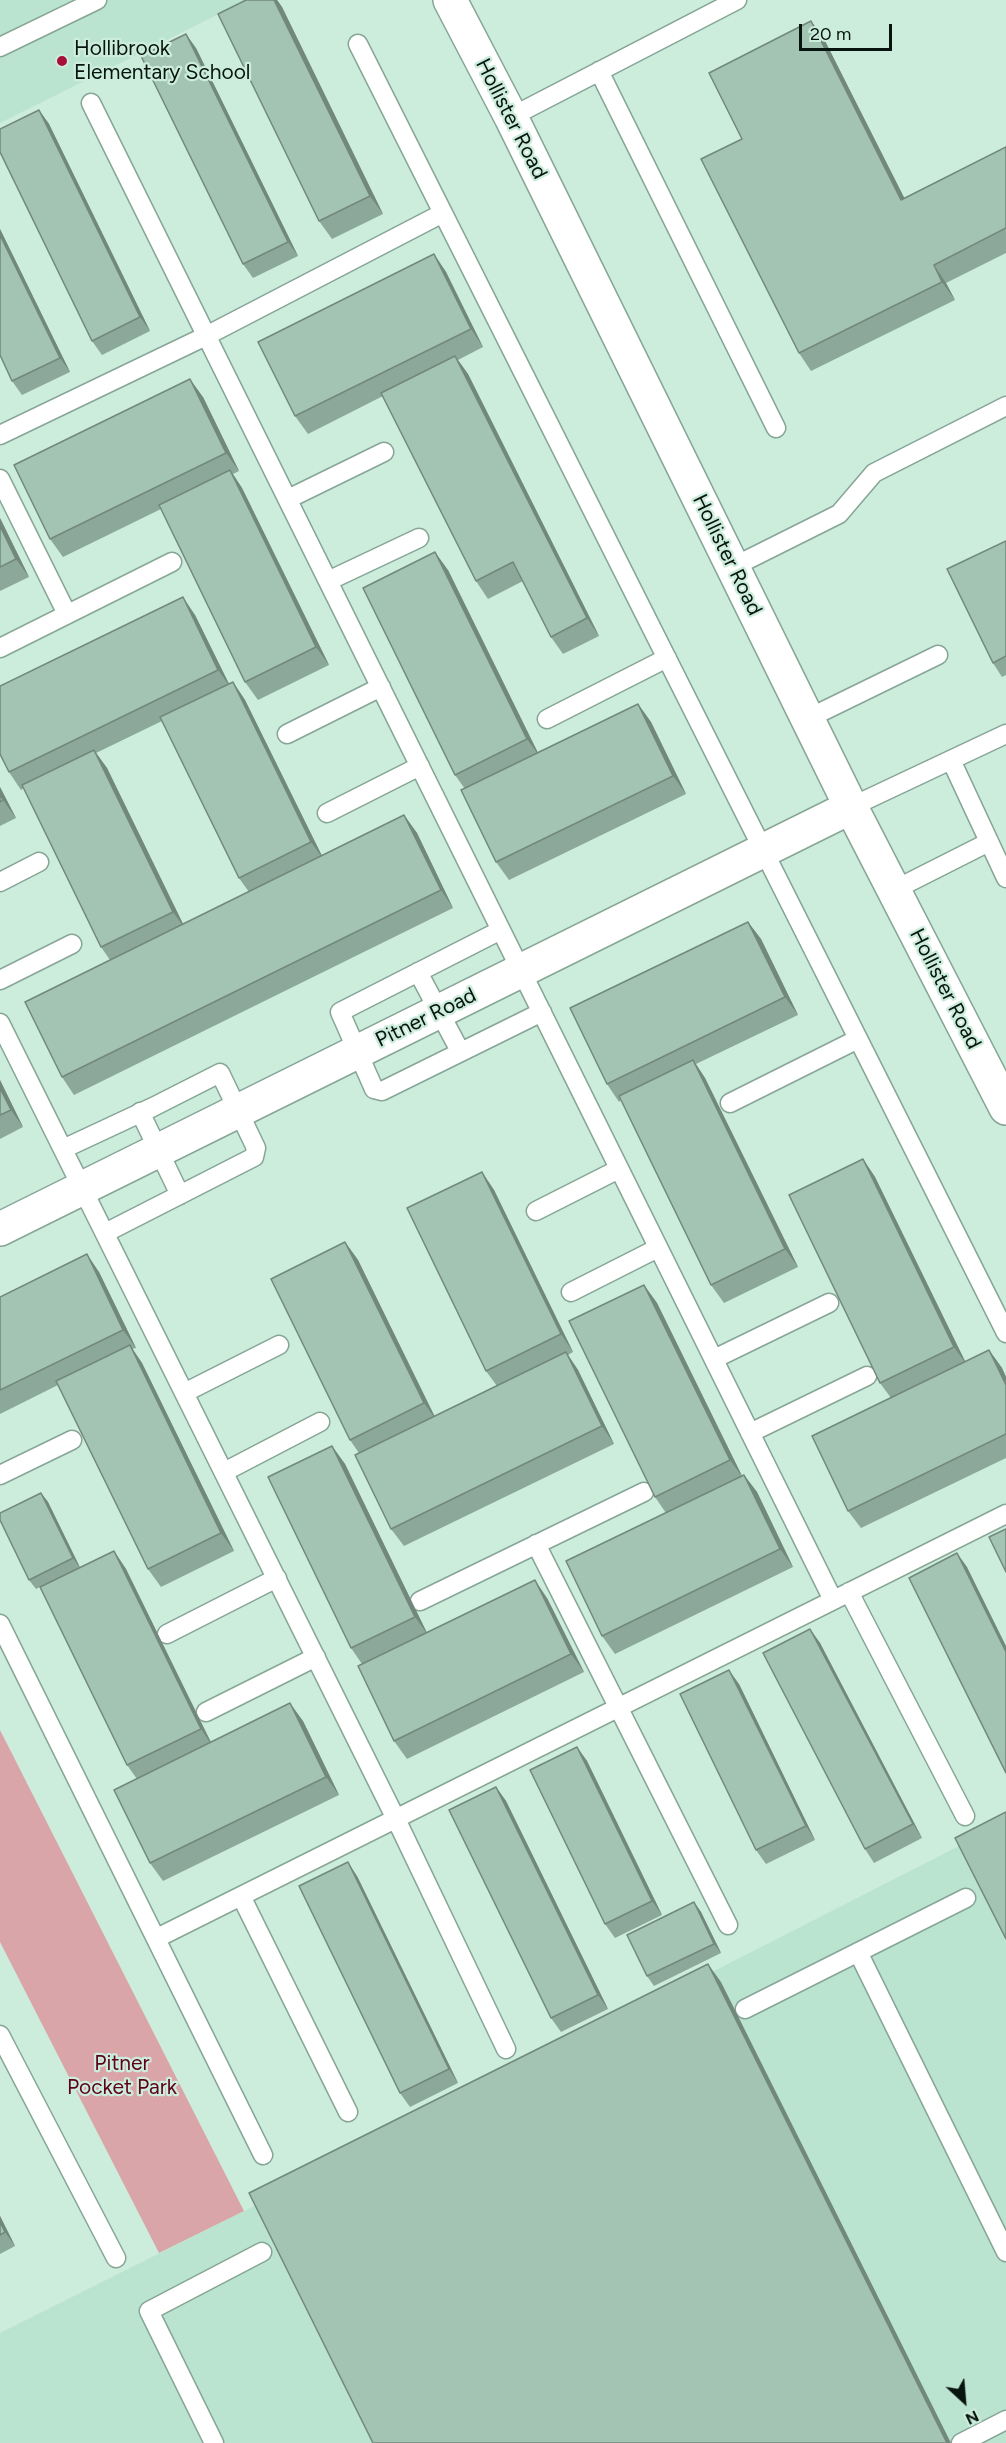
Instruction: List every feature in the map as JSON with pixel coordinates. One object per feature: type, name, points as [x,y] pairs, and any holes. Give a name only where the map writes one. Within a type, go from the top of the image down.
[{"type":"street","name":"Hollister Road","points":[[450,0],[511,117],[851,807],[1002,1091]]},
{"type":"street","name":"Pitner Road","points":[[0,1229],[851,807]]},
{"type":"lane","points":[[0,47],[97,0]]},
{"type":"lane","points":[[511,117],[737,0]]},
{"type":"lane","points":[[358,44],[1006,1333]]},
{"type":"lane","points":[[599,72],[776,428]]},
{"type":"lane","points":[[91,104],[750,1433],[965,1816]]},
{"type":"lane","points":[[0,435],[206,336],[443,213]]},
{"type":"lane","points":[[733,567],[839,514],[874,473],[1006,406]]},
{"type":"lane","points":[[288,499],[384,452]]},
{"type":"lane","points":[[0,479],[67,614]]},
{"type":"lane","points":[[328,581],[419,538]]},
{"type":"lane","points":[[0,648],[172,562]]},
{"type":"lane","points":[[807,718],[938,655]]},
{"type":"lane","points":[[547,719],[667,658]]},
{"type":"lane","points":[[287,734],[381,687]]},
{"type":"lane","points":[[851,807],[1006,734]]},
{"type":"lane","points":[[951,760],[1006,878]]},
{"type":"lane","points":[[327,813],[420,766]]},
{"type":"lane","points":[[894,890],[989,842]]},
{"type":"lane","points":[[0,882],[39,862]]},
{"type":"lane","points":[[501,930],[340,1012],[374,1089],[382,1091],[542,1012]]},
{"type":"lane","points":[[0,980],[72,944]]},
{"type":"lane","points":[[418,972],[460,1051]]},
{"type":"lane","points":[[0,1023],[396,1818],[506,2049]]},
{"type":"lane","points":[[730,1103],[858,1039]]},
{"type":"lane","points":[[63,1149],[220,1072],[256,1148],[254,1157],[105,1233]]},
{"type":"lane","points":[[140,1112],[180,1196]]},
{"type":"lane","points":[[536,1211],[619,1169]]},
{"type":"lane","points":[[571,1292],[658,1248]]},
{"type":"lane","points":[[714,1359],[829,1303]]},
{"type":"lane","points":[[184,1393],[279,1345]]},
{"type":"lane","points":[[750,1433],[867,1376]]},
{"type":"lane","points":[[224,1472],[320,1422]]},
{"type":"lane","points":[[0,1475],[72,1440]]},
{"type":"lane","points":[[420,1601],[644,1492]]},
{"type":"lane","points":[[157,1938],[1006,1514]]},
{"type":"lane","points":[[536,1544],[728,1925]]},
{"type":"lane","points":[[167,1634],[277,1578]]},
{"type":"lane","points":[[0,1624],[263,2155]]},
{"type":"lane","points":[[206,1712],[316,1657]]},
{"type":"lane","points":[[241,1896],[348,2112]]},
{"type":"lane","points":[[745,2009],[966,1898]]},
{"type":"lane","points":[[858,1952],[1006,2252]]},
{"type":"lane","points":[[0,2035],[116,2258]]},
{"type":"lane","points":[[214,2443],[149,2312],[262,2252]]},
{"type":"lane","points":[[961,2443],[1006,2420]]},
{"type":"shaded area","name":"Hollibrook Elementary School","points":[[0,0],[247,0],[0,123]]},
{"type":"shaded area","points":[[1006,1822],[1006,2443],[0,2443],[0,2333]]},
{"type":"green space","name":"Pitner Pocket Park","points":[[0,1730],[244,2211],[159,2253],[0,1942]]},
{"type":"building","points":[[246,0],[274,0],[370,196],[319,221],[218,14]]},
{"type":"building","points":[[811,21],[901,200],[1006,147],[1006,228],[934,265],[942,282],[799,353],[701,159],[742,139],[709,73]]},
{"type":"building","points":[[186,34],[288,242],[243,264],[141,56]]},
{"type":"building","points":[[39,110],[140,317],[92,341],[0,152],[0,129]]},
{"type":"building","points":[[0,235],[60,358],[12,381],[0,355]]},
{"type":"building","points":[[434,254],[471,329],[295,416],[258,342]]},
{"type":"building","points":[[455,356],[587,618],[551,637],[513,562],[476,581],[381,393]]},
{"type":"building","points":[[190,379],[226,453],[50,539],[14,465]]},
{"type":"building","points":[[230,470],[316,647],[245,682],[159,505]]},
{"type":"building","points":[[0,526],[16,559],[0,567]]},
{"type":"building","points":[[1006,541],[1006,656],[993,663],[947,569]]},
{"type":"building","points":[[435,552],[527,739],[455,775],[363,588]]},
{"type":"building","points":[[183,597],[218,670],[9,772],[0,754],[0,686]]},
{"type":"building","points":[[233,682],[311,842],[239,878],[160,717]]},
{"type":"building","points":[[638,704],[673,776],[496,862],[461,790]]},
{"type":"building","points":[[94,750],[173,912],[101,947],[22,785]]},
{"type":"building","points":[[404,815],[441,890],[62,1077],[25,1002]]},
{"type":"building","points":[[748,922],[785,997],[607,1084],[570,1008]]},
{"type":"building","points":[[693,1060],[785,1249],[711,1285],[619,1096]]},
{"type":"building","points":[[0,1088],[11,1110],[0,1115]]},
{"type":"building","points":[[863,1159],[954,1347],[880,1383],[789,1195]]},
{"type":"building","points":[[482,1172],[561,1334],[486,1371],[407,1208]]},
{"type":"building","points":[[345,1242],[424,1403],[350,1440],[271,1279]]},
{"type":"building","points":[[87,1254],[123,1330],[0,1390],[0,1297]]},
{"type":"building","points":[[644,1285],[730,1460],[655,1497],[569,1321]]},
{"type":"building","points":[[130,1345],[221,1533],[148,1569],[56,1381]]},
{"type":"building","points":[[989,1350],[1006,1385],[1006,1434],[848,1511],[812,1436]]},
{"type":"building","points":[[566,1352],[602,1426],[391,1529],[355,1455]]},
{"type":"building","points":[[332,1446],[415,1617],[351,1648],[268,1477]]},
{"type":"building","points":[[744,1475],[780,1549],[602,1636],[566,1561]]},
{"type":"building","points":[[41,1493],[73,1558],[29,1580],[0,1520],[0,1513]]},
{"type":"building","points":[[1006,1529],[1006,1572],[989,1537]]},
{"type":"building","points":[[114,1551],[201,1729],[127,1765],[40,1587]]},
{"type":"building","points":[[957,1553],[1006,1652],[1006,1773],[909,1578]]},
{"type":"building","points":[[535,1580],[571,1654],[394,1741],[358,1666]]},
{"type":"building","points":[[810,1629],[913,1824],[865,1849],[763,1653]]},
{"type":"building","points":[[729,1670],[806,1826],[756,1850],[680,1694]]},
{"type":"building","points":[[290,1703],[326,1777],[150,1863],[114,1790]]},
{"type":"building","points":[[577,1747],[652,1901],[605,1924],[530,1770]]},
{"type":"building","points":[[496,1787],[598,1995],[551,2018],[449,1810]]},
{"type":"building","points":[[1006,1812],[1006,1939],[955,1838]]},
{"type":"building","points":[[348,1862],[449,2069],[400,2093],[299,1886]]},
{"type":"building","points":[[694,1902],[714,1944],[647,1976],[627,1935]]},
{"type":"building","points":[[708,1964],[947,2443],[373,2443],[249,2193]]},
{"type":"building","points":[[0,2222],[5,2232],[0,2235]]},
{"type":"place","name":"Hollibrook Elementary School","points":[[62,61]]}]
